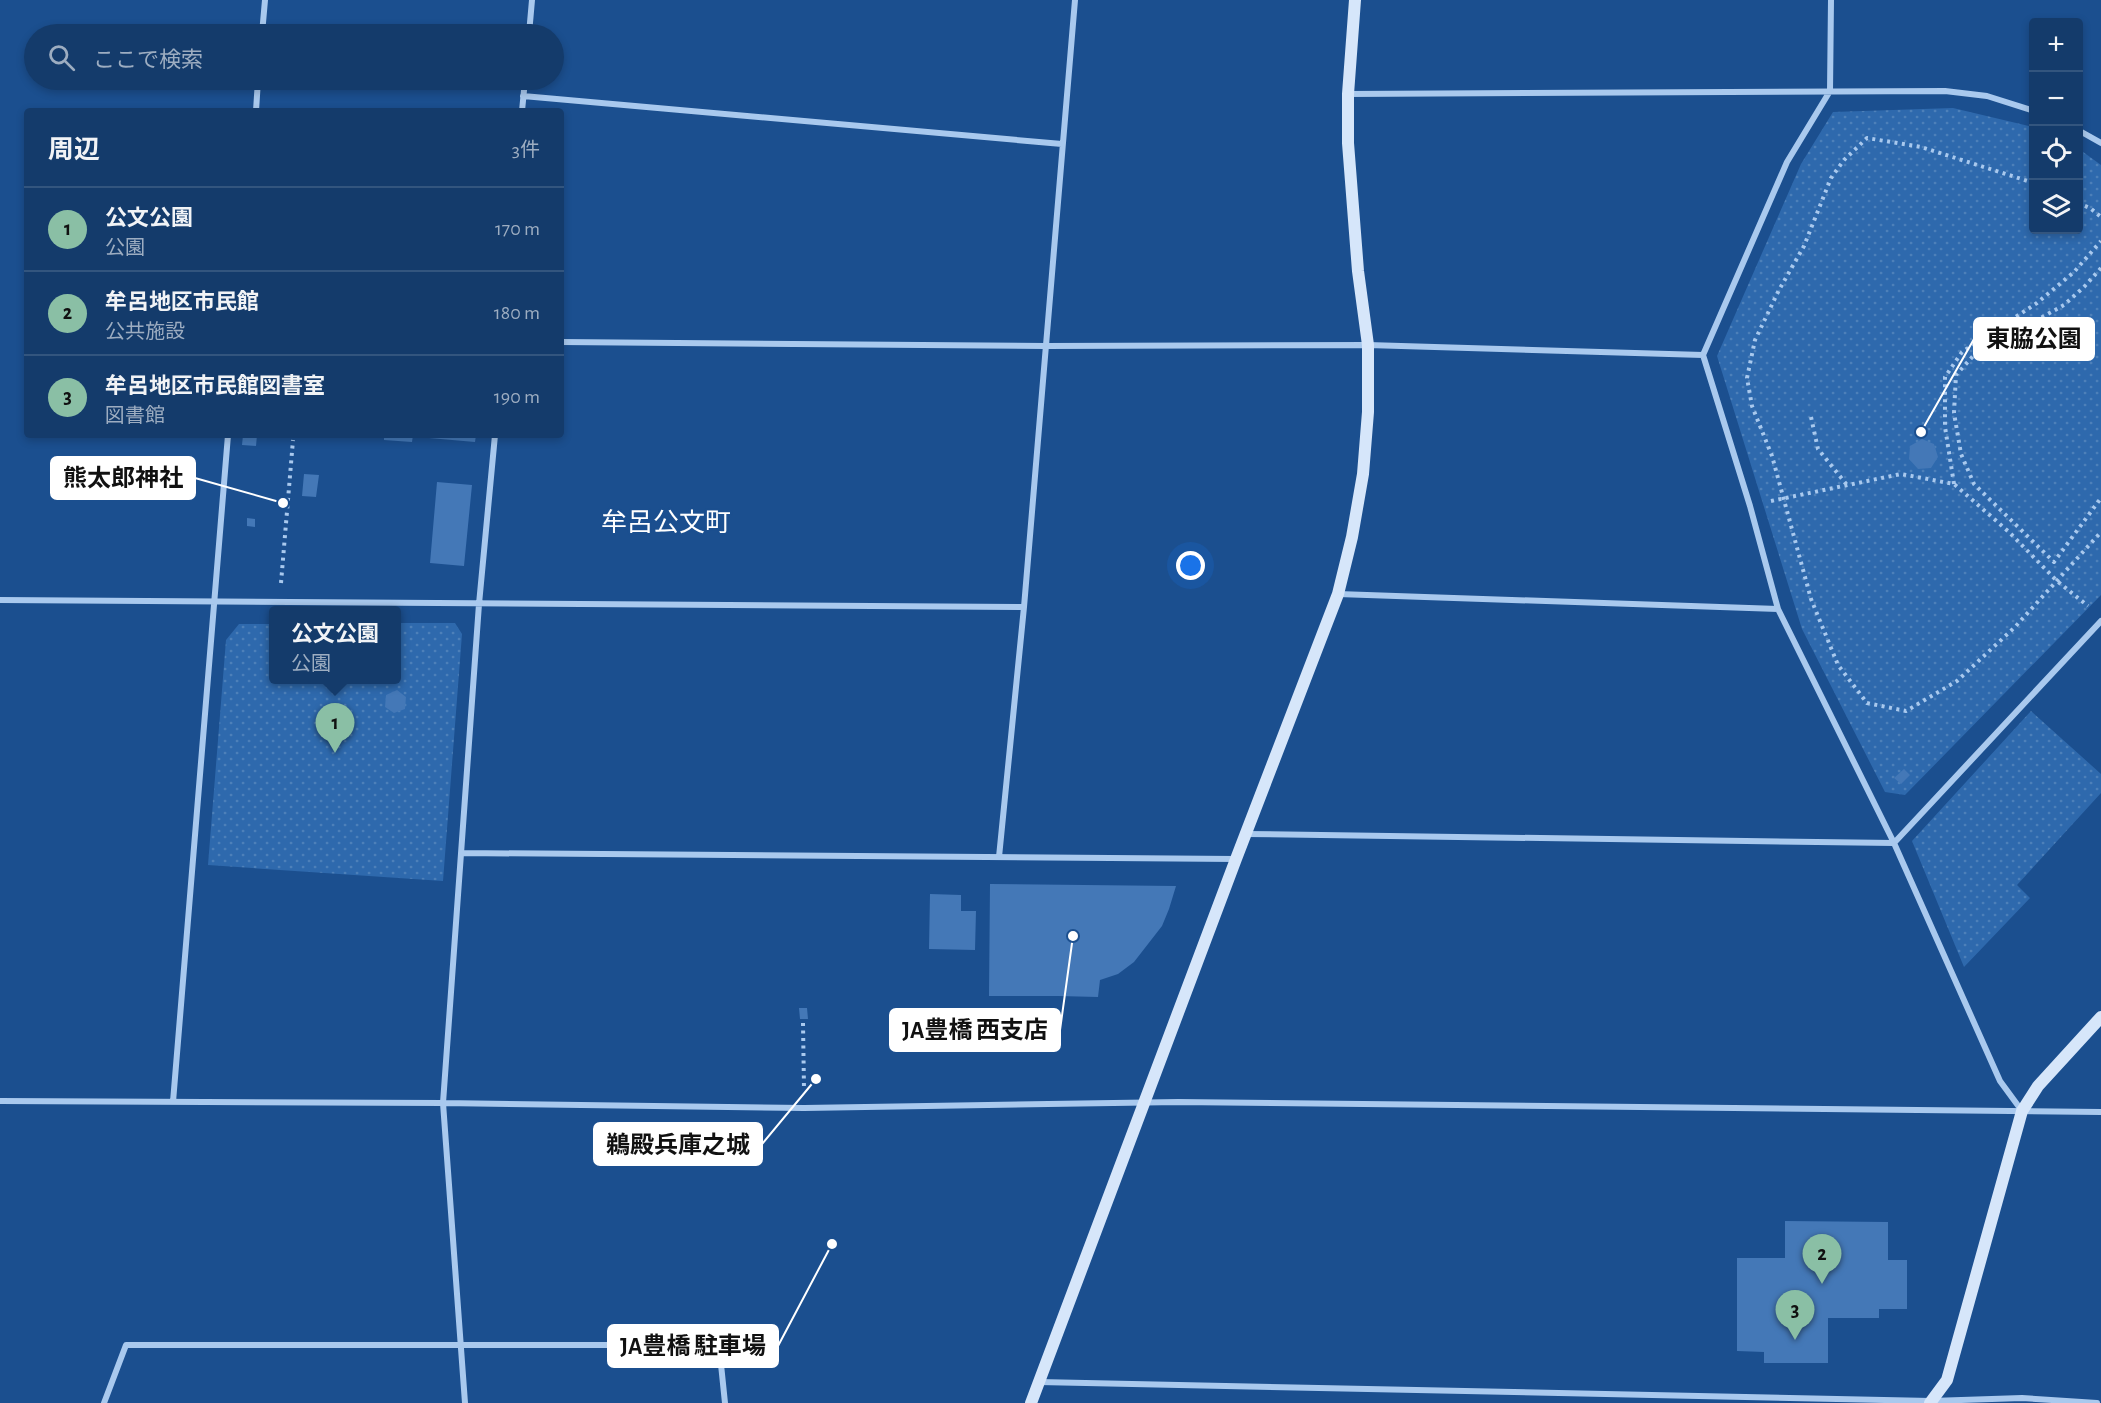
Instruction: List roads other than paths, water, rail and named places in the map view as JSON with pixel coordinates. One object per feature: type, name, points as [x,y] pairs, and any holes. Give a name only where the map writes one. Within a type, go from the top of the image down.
[{"type":"street","points":[[263,24],[265,0]]},
{"type":"street","points":[[530,24],[532,0]]},
{"type":"street","points":[[999,857],[1024,607],[1075,0]]},
{"type":"street","points":[[1031,1403],[1338,594],[1352,537],[1363,474],[1368,412],[1368,345],[1350,187],[1348,94],[1355,0]]},
{"type":"street","points":[[1831,0],[1830,91],[1787,162],[1703,355],[1750,506],[1778,609],[1894,843],[2000,1081],[2022,1111]]},
{"type":"street","points":[[256,108],[257,90]]},
{"type":"street","points":[[522,108],[524,90]]},
{"type":"street","points":[[1348,94],[1945,91],[1987,96],[2029,109]]},
{"type":"street","points":[[524,96],[1062,144]]},
{"type":"street","points":[[2083,132],[2101,143]]},
{"type":"street","points":[[564,342],[1045,346],[1368,345],[1703,355]]},
{"type":"street","points":[[172,1102],[228,438]]},
{"type":"street","points":[[465,1403],[443,1103],[479,604],[495,438]]},
{"type":"street","points":[[1338,594],[1778,609]]},
{"type":"street","points":[[0,600],[1024,607]]},
{"type":"street","points":[[1245,834],[1894,843],[2101,621]]},
{"type":"street","points":[[461,853],[1236,859]]},
{"type":"street","points":[[1930,1402],[1947,1380],[2022,1111],[2038,1086],[2101,1017]]},
{"type":"street","points":[[0,1101],[443,1103],[804,1108],[1144,1102],[2101,1112]]},
{"type":"street","points":[[104,1403],[126,1345],[719,1345],[725,1403]]},
{"type":"street","points":[[1039,1382],[1930,1402],[2022,1398],[2097,1403]]},
{"type":"place","name":"東脇公園","points":[[1921,432]]},
{"type":"place","name":"熊太郎神社","points":[[283,503]]},
{"type":"place","name":"公文公園","points":[[335,753]]},
{"type":"place","name":"JA豊橋 西支店","points":[[1073,936]]},
{"type":"place","name":"鵜殿兵庫之城","points":[[816,1079]]},
{"type":"place","name":"JA豊橋 駐車場","points":[[832,1244]]},
{"type":"place","name":"牟呂地区市民館","points":[[1822,1284]]},
{"type":"place","name":"牟呂地区市民館図書室","points":[[1795,1340]]},
{"type":"district","name":"牟呂公文町","points":[[666,523]]}]
